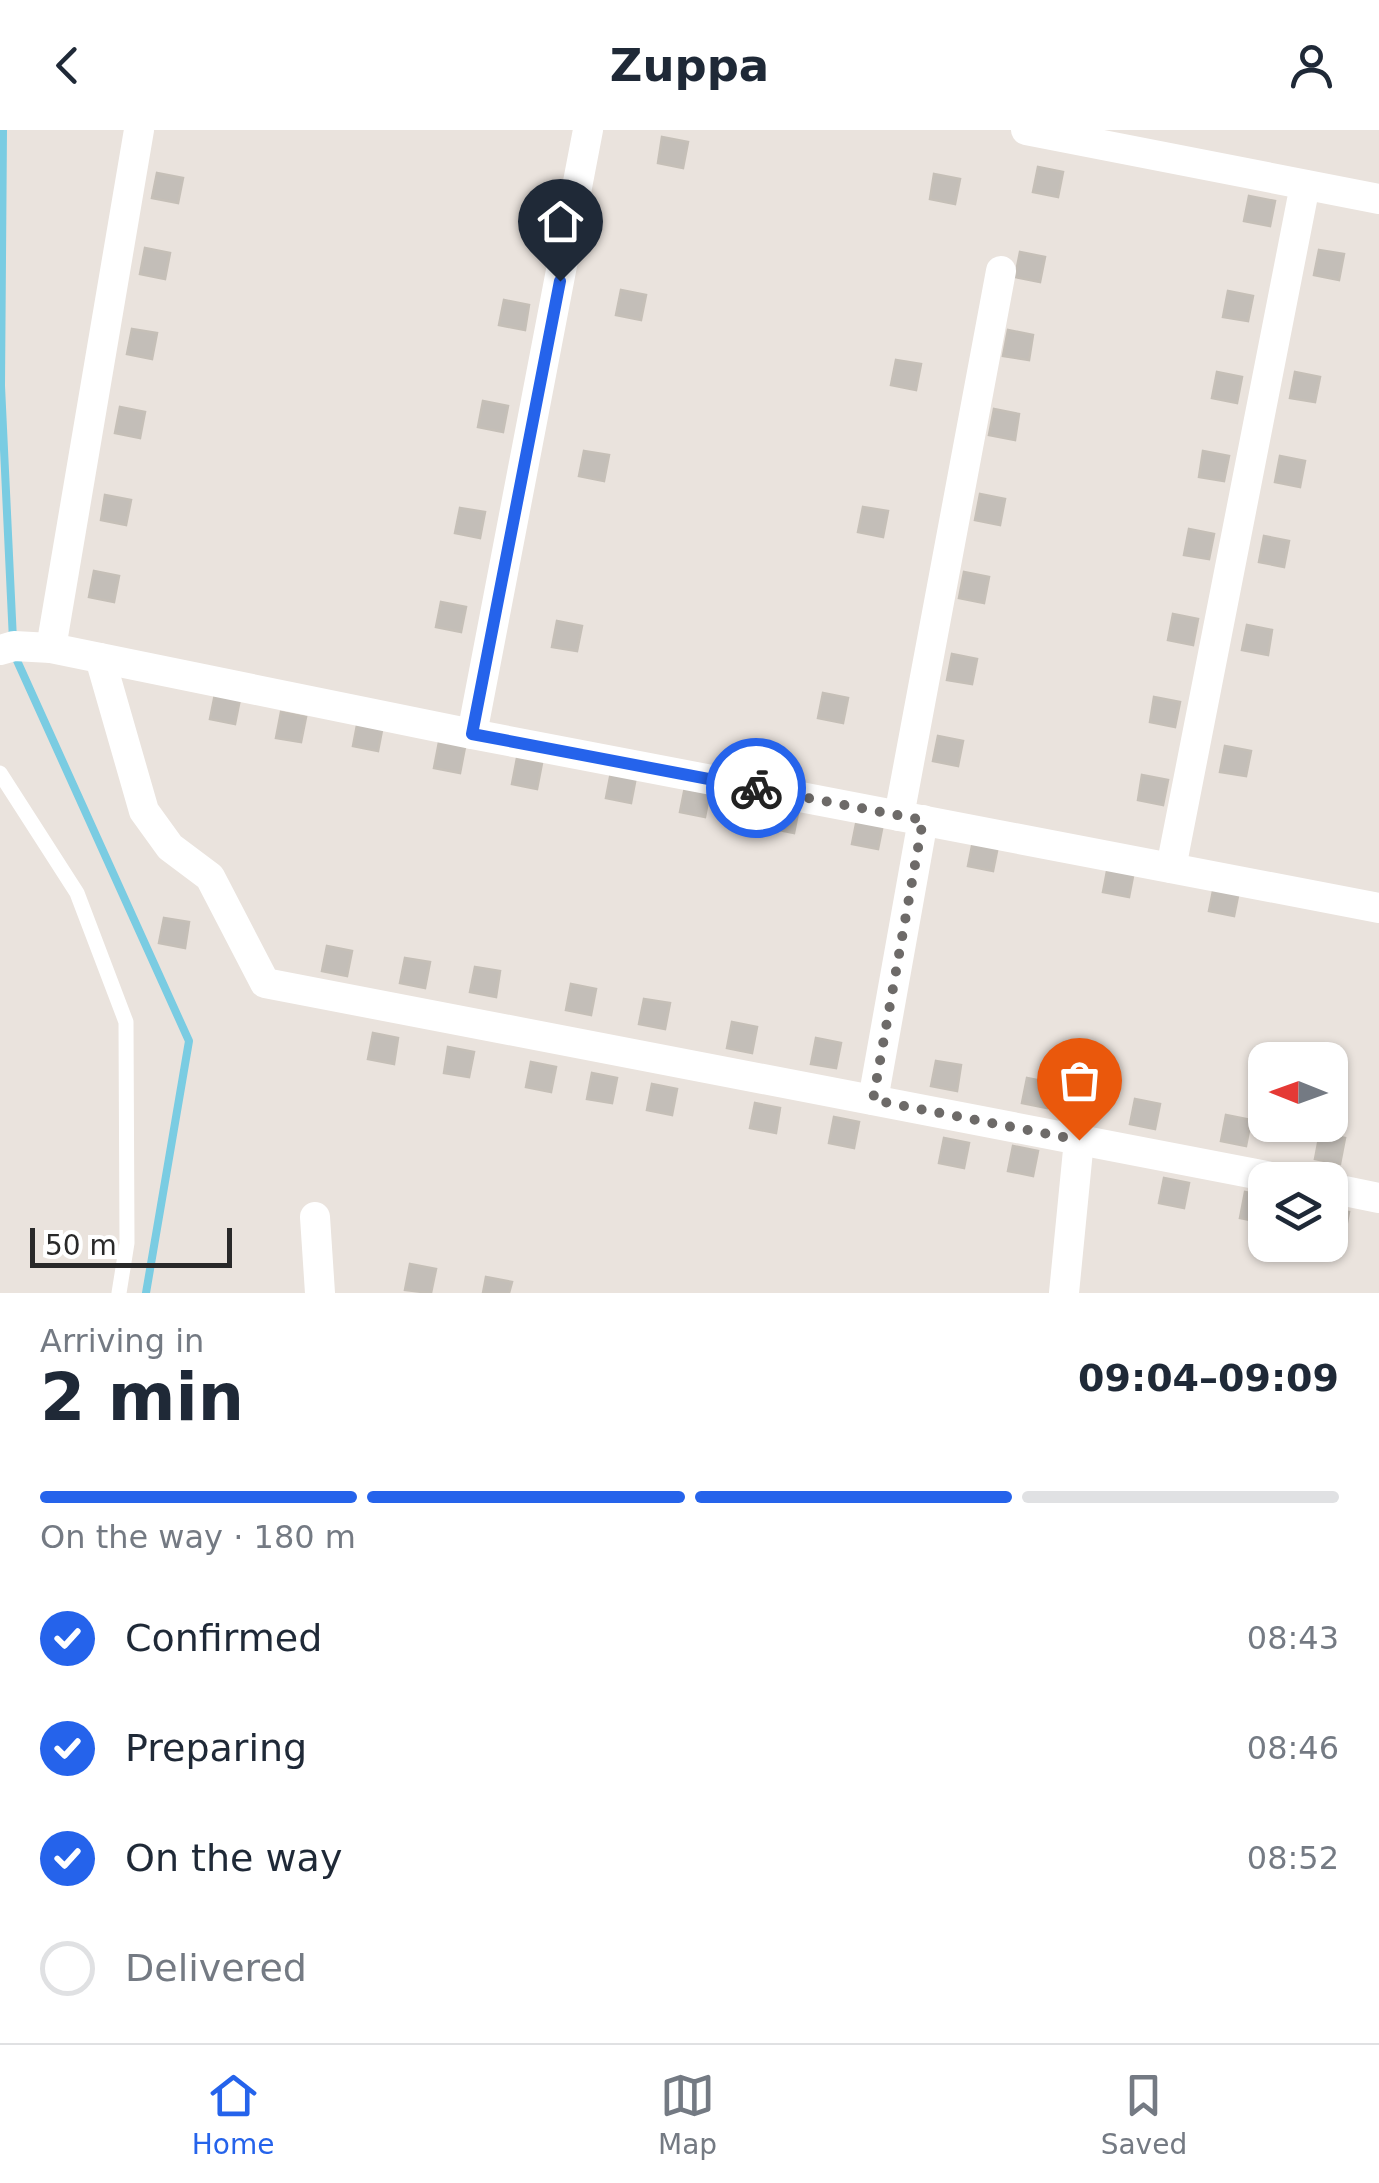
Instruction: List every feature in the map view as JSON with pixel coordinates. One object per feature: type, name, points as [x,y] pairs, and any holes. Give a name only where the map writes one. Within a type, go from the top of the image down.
[{"type":"street","points":[[51,648],[139,130]]},
{"type":"street","points":[[472,734],[588,130]]},
{"type":"street","points":[[1026,130],[1379,199]]},
{"type":"street","points":[[1170,868],[1306,185]]},
{"type":"street","points":[[873,1100],[911,818],[1001,272]]},
{"type":"street","points":[[0,650],[14,646],[51,648],[472,734],[1379,908]]},
{"type":"street","points":[[100,658],[144,810],[170,847],[210,877],[265,983],[1248,1172]]},
{"type":"street","points":[[1064,1293],[1079,1140]]},
{"type":"street","points":[[1348,1192],[1379,1198]]},
{"type":"street","points":[[315,1217],[320,1293]]},
{"type":"lane","points":[[0,773],[77,893],[126,1022],[126,1243],[119,1293]]},
{"type":"building","points":[[662,137],[688,142],[683,168],[658,163]]},
{"type":"building","points":[[1038,167],[1063,172],[1058,197],[1033,192]]},
{"type":"building","points":[[157,173],[183,178],[178,203],[152,198]]},
{"type":"building","points":[[934,174],[960,179],[955,204],[930,199]]},
{"type":"building","points":[[1249,196],[1275,201],[1270,226],[1244,221]]},
{"type":"building","points":[[532,202],[557,207],[552,232],[527,227]]},
{"type":"building","points":[[145,248],[170,253],[165,279],[140,274]]},
{"type":"building","points":[[1319,250],[1344,254],[1339,280],[1314,275]]},
{"type":"building","points":[[1020,252],[1045,257],[1040,282],[1015,277]]},
{"type":"building","points":[[621,290],[646,295],[641,320],[616,315]]},
{"type":"building","points":[[1228,291],[1253,296],[1248,321],[1223,317]]},
{"type":"building","points":[[504,300],[529,305],[525,330],[499,325]]},
{"type":"building","points":[[132,329],[157,333],[152,359],[127,354]]},
{"type":"building","points":[[1008,330],[1033,335],[1029,360],[1003,356]]},
{"type":"building","points":[[896,360],[921,364],[916,390],[891,385]]},
{"type":"building","points":[[1217,372],[1242,377],[1237,403],[1212,398]]},
{"type":"building","points":[[1295,372],[1320,377],[1315,402],[1290,398]]},
{"type":"building","points":[[483,401],[508,406],[503,432],[478,427]]},
{"type":"building","points":[[120,407],[145,412],[140,438],[115,433]]},
{"type":"building","points":[[994,409],[1019,414],[1015,440],[989,435]]},
{"type":"building","points":[[584,451],[609,455],[604,481],[579,476]]},
{"type":"building","points":[[1203,451],[1229,456],[1224,481],[1199,477]]},
{"type":"building","points":[[1280,456],[1305,461],[1300,487],[1275,482]]},
{"type":"building","points":[[980,494],[1005,499],[1000,525],[975,520]]},
{"type":"building","points":[[105,495],[131,500],[126,525],[101,520]]},
{"type":"building","points":[[863,507],[888,511],[883,537],[858,532]]},
{"type":"building","points":[[460,508],[485,512],[480,538],[455,533]]},
{"type":"building","points":[[1189,529],[1214,534],[1209,559],[1184,555]]},
{"type":"building","points":[[1264,536],[1289,541],[1284,567],[1259,562]]},
{"type":"building","points":[[94,571],[119,576],[114,602],[89,597]]},
{"type":"building","points":[[964,572],[989,577],[984,603],[959,598]]},
{"type":"building","points":[[441,602],[466,607],[461,632],[436,627]]},
{"type":"building","points":[[1173,614],[1198,619],[1193,645],[1168,640]]},
{"type":"building","points":[[557,621],[582,626],[577,651],[552,647]]},
{"type":"building","points":[[1247,625],[1272,630],[1268,655],[1242,650]]},
{"type":"building","points":[[952,654],[977,659],[972,684],[947,680]]},
{"type":"building","points":[[823,693],[848,698],[843,723],[818,718]]},
{"type":"building","points":[[215,694],[240,699],[235,724],[210,719]]},
{"type":"building","points":[[1154,697],[1180,702],[1175,727],[1150,722]]},
{"type":"building","points":[[281,712],[306,717],[301,742],[276,738]]},
{"type":"building","points":[[358,720],[383,725],[378,751],[353,746]]},
{"type":"building","points":[[938,736],[963,741],[958,766],[933,761]]},
{"type":"building","points":[[439,742],[465,747],[460,773],[434,768]]},
{"type":"building","points":[[1225,746],[1251,751],[1246,776],[1220,772]]},
{"type":"building","points":[[517,758],[542,763],[537,789],[512,784]]},
{"type":"building","points":[[611,772],[636,777],[631,803],[606,798]]},
{"type":"building","points":[[1142,775],[1168,780],[1163,805],[1138,800]]},
{"type":"building","points":[[685,787],[710,791],[705,817],[680,812]]},
{"type":"building","points":[[773,803],[799,808],[794,833],[769,828]]},
{"type":"building","points":[[857,819],[883,824],[878,849],[852,844]]},
{"type":"building","points":[[973,841],[998,846],[993,871],[968,866]]},
{"type":"building","points":[[1108,866],[1134,871],[1129,897],[1103,892]]},
{"type":"building","points":[[1214,886],[1239,891],[1234,916],[1209,911]]},
{"type":"building","points":[[164,918],[189,922],[185,948],[159,943]]},
{"type":"building","points":[[327,946],[352,951],[347,976],[322,971]]},
{"type":"building","points":[[405,958],[430,962],[425,988],[400,983]]},
{"type":"building","points":[[475,967],[500,971],[496,997],[470,992]]},
{"type":"building","points":[[571,984],[596,989],[591,1015],[566,1010]]},
{"type":"building","points":[[644,999],[670,1003],[665,1029],[639,1024]]},
{"type":"building","points":[[732,1022],[757,1027],[752,1053],[727,1048]]},
{"type":"building","points":[[373,1033],[398,1038],[394,1064],[368,1059]]},
{"type":"building","points":[[816,1038],[841,1043],[836,1068],[811,1064]]},
{"type":"building","points":[[448,1047],[474,1052],[469,1077],[444,1073]]},
{"type":"building","points":[[936,1061],[961,1065],[957,1091],[931,1086]]},
{"type":"building","points":[[531,1062],[556,1067],[551,1092],[526,1087]]},
{"type":"building","points":[[592,1073],[617,1078],[612,1103],[587,1099]]},
{"type":"building","points":[[1027,1078],[1052,1083],[1047,1108],[1022,1103]]},
{"type":"building","points":[[652,1084],[677,1089],[672,1115],[647,1110]]},
{"type":"building","points":[[1135,1099],[1160,1104],[1155,1129],[1130,1124]]},
{"type":"building","points":[[755,1103],[780,1108],[776,1133],[750,1128]]},
{"type":"building","points":[[1226,1115],[1248,1119],[1246,1146],[1221,1141]]},
{"type":"building","points":[[834,1117],[859,1122],[854,1148],[829,1143]]},
{"type":"building","points":[[944,1138],[969,1143],[964,1168],[939,1163]]},
{"type":"building","points":[[1318,1142],[1344,1142],[1340,1162],[1315,1159]]},
{"type":"building","points":[[1013,1146],[1038,1151],[1033,1176],[1008,1171]]},
{"type":"building","points":[[1164,1178],[1189,1183],[1184,1208],[1159,1203]]},
{"type":"building","points":[[1245,1192],[1248,1193],[1248,1220],[1240,1218]]},
{"type":"building","points":[[410,1264],[436,1269],[431,1293],[405,1290]]},
{"type":"building","points":[[486,1277],[512,1282],[509,1293],[483,1293]]},
{"type":"waterway","points":[[3,130],[1,386],[13,640]]},
{"type":"waterway","points":[[14,654],[189,1041],[146,1293]]},
{"type":"way so far","points":[[756,788],[923,820],[873,1100],[1079,1140]]},
{"type":"route","points":[[560,281],[472,734],[756,788]]}]
